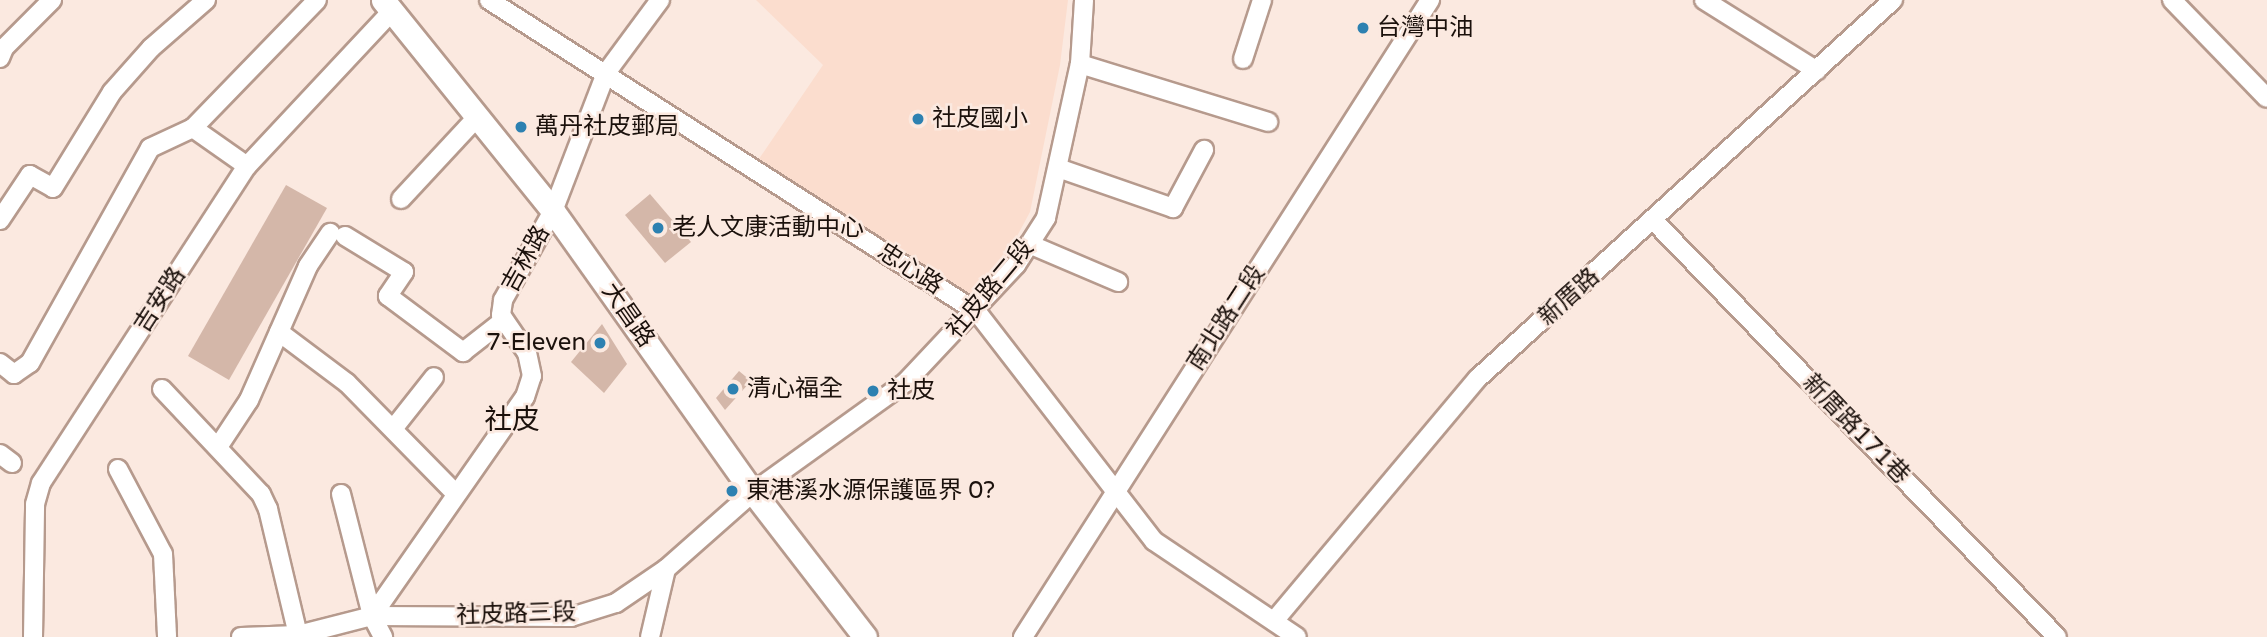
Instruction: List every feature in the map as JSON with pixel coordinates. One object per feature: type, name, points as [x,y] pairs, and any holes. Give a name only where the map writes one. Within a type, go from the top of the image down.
[{"type":"main road","name":"大昌路","points":[[388,5],[553,211],[753,492],[865,637]]},
{"type":"street","points":[[0,58],[4,48],[52,0]]},
{"type":"street","points":[[0,220],[30,175],[53,188],[112,92],[151,48],[206,0]]},
{"type":"street","points":[[0,363],[14,374],[30,363],[150,148],[193,128],[317,0]]},
{"type":"street","name":"忠心路","points":[[489,0],[977,312],[1154,541],[1297,637]]},
{"type":"street","name":"吉林路","points":[[372,616],[454,492],[525,397],[532,376],[527,353],[504,320],[503,300],[553,211],[606,73],[660,0]]},
{"type":"street","name":"社皮路二段","points":[[753,492],[905,382],[977,312],[1030,244],[1046,218],[1058,168],[1080,64],[1084,0]]},
{"type":"street","points":[[1243,59],[1262,0]]},
{"type":"street","name":"南北路二段","points":[[1023,637],[1430,0]]},
{"type":"street","points":[[1704,0],[1817,71]]},
{"type":"street","name":"新厝路","points":[[1274,621],[1477,379],[1654,221],[1892,0]]},
{"type":"street","points":[[2172,0],[2267,97]]},
{"type":"street","name":"吉安路","points":[[33,637],[35,504],[41,483],[247,166],[388,5]]},
{"type":"street","points":[[1080,64],[1268,122]]},
{"type":"street","points":[[401,199],[478,116]]},
{"type":"street","points":[[193,128],[247,166]]},
{"type":"street","points":[[1058,168],[1173,208],[1204,150]]},
{"type":"street","name":"新厝路171巷","points":[[1654,221],[2057,637]]},
{"type":"street","points":[[218,447],[249,400],[307,266],[337,234],[404,272],[388,296],[463,352],[504,320]]},
{"type":"street","points":[[1030,244],[1118,282]]},
{"type":"street","points":[[279,332],[347,383],[454,492]]},
{"type":"street","points":[[393,429],[433,377]]},
{"type":"street","points":[[162,388],[218,447],[268,509],[298,635]]},
{"type":"street","points":[[118,470],[163,554],[167,637]]},
{"type":"street","name":"社皮路三段","points":[[241,637],[298,635],[372,616],[571,617],[616,603],[666,569],[753,492]]},
{"type":"street","points":[[341,494],[372,616],[383,637]]},
{"type":"street","points":[[650,637],[666,569]]},
{"type":"shaded area","name":"社皮國小","points":[[756,0],[1068,0],[1060,65],[1030,212],[974,316],[750,172],[823,65]]},
{"type":"building","points":[[286,185],[327,208],[229,380],[188,356]]},
{"type":"building","name":"老人文康活動中心","points":[[650,194],[691,242],[665,263],[625,215]]},
{"type":"building","name":"7-Eleven","points":[[602,324],[627,364],[604,393],[571,362]]},
{"type":"building","name":"清心福全","points":[[739,371],[751,381],[725,410],[716,398]]},
{"type":"place","name":"台灣中油","points":[[1363,28]]},
{"type":"place","name":"社皮國小","points":[[918,119]]},
{"type":"place","name":"萬丹社皮郵局","points":[[521,127]]},
{"type":"place","name":"老人文康活動中心","points":[[658,228]]},
{"type":"place","name":"7-Eleven","points":[[600,343]]},
{"type":"place","name":"清心福全","points":[[733,389]]},
{"type":"place","name":"社皮","points":[[873,391]]},
{"type":"place","name":"東港溪水源保護區界 0?","points":[[732,491]]},
{"type":"district","name":"社皮","points":[[512,420]]}]
